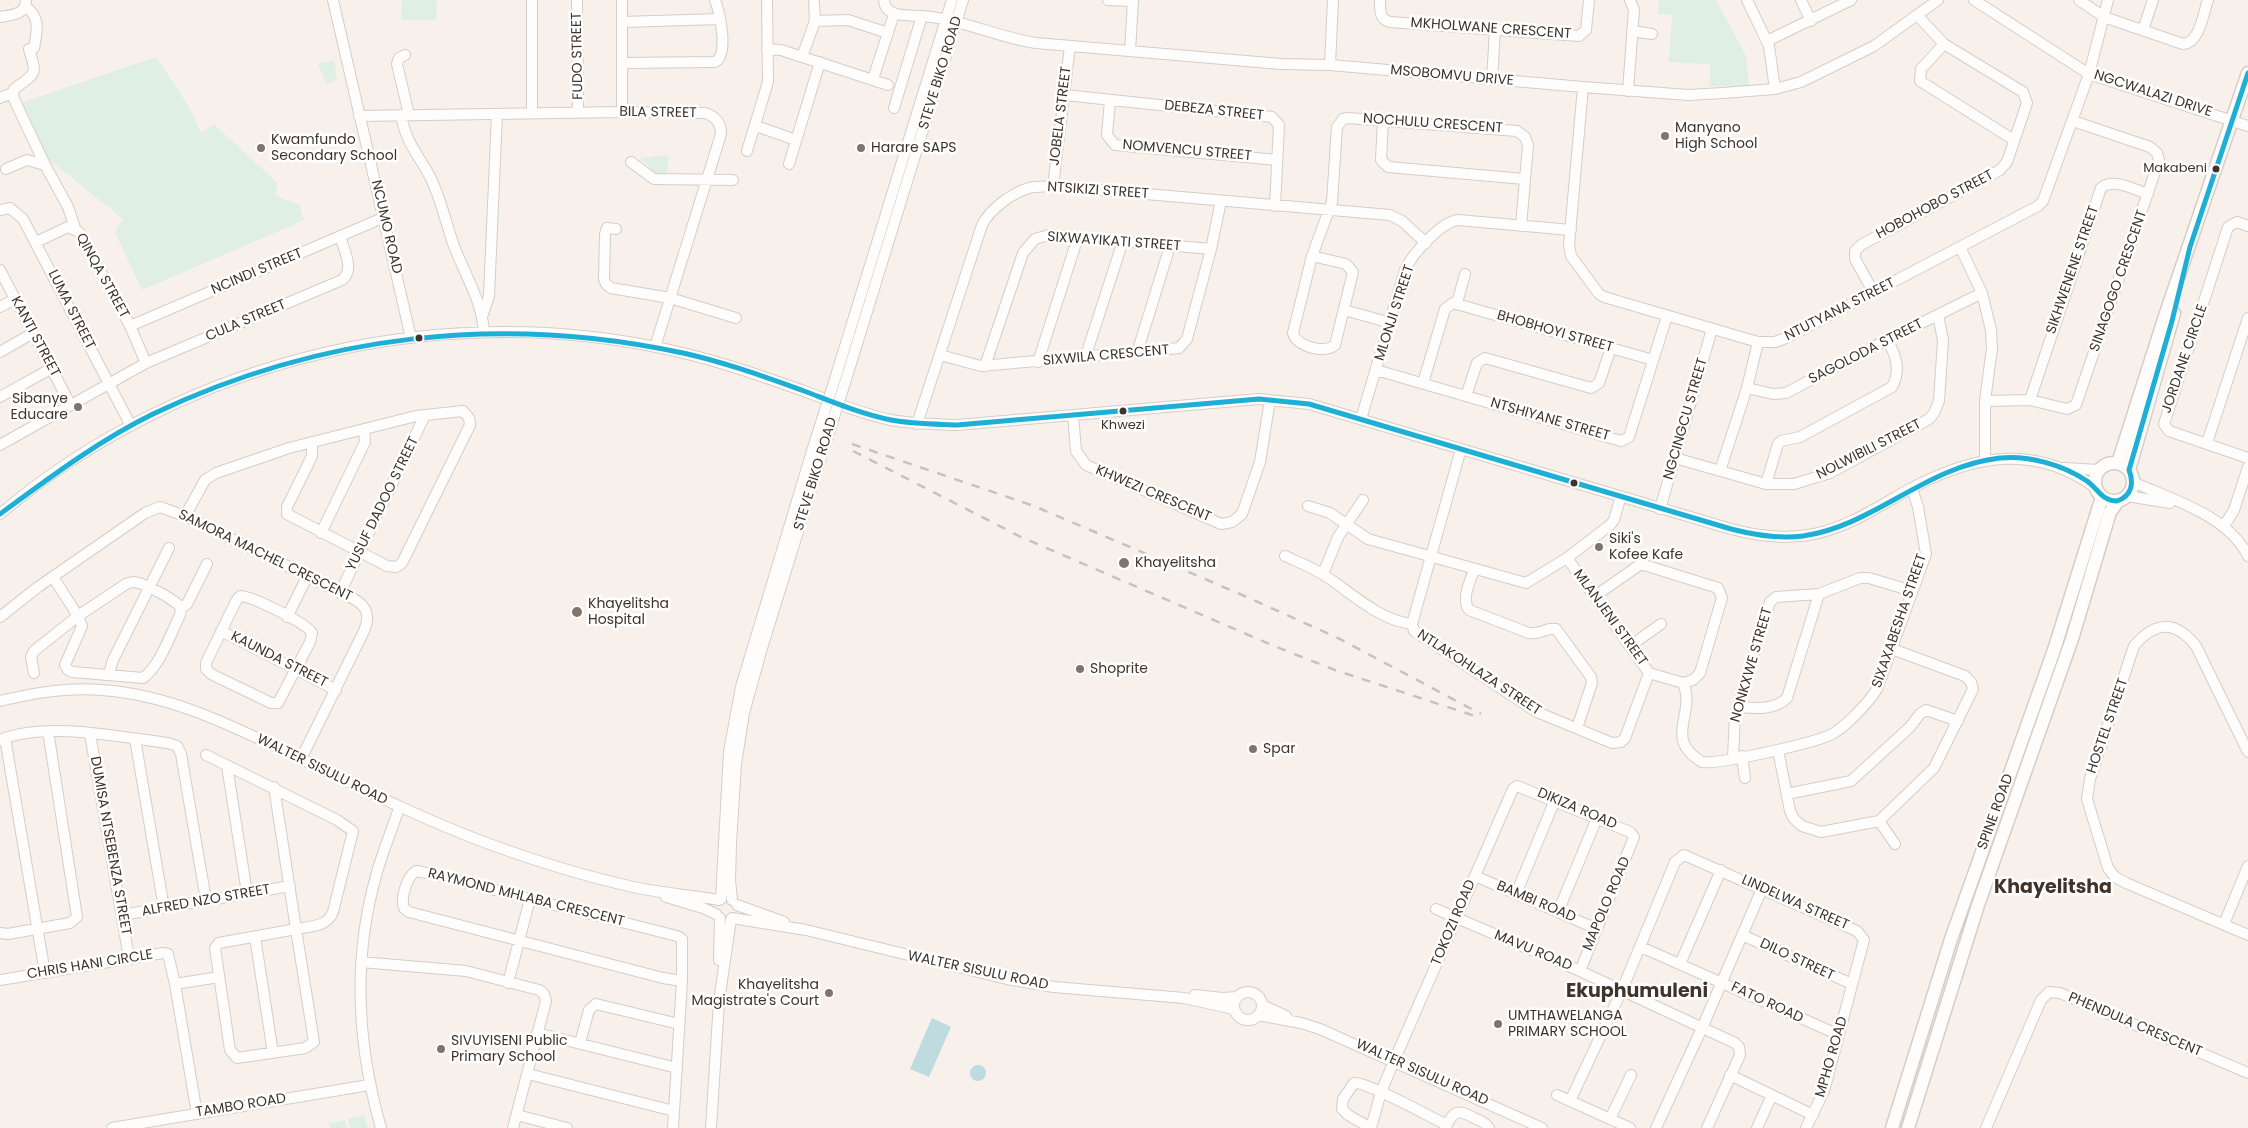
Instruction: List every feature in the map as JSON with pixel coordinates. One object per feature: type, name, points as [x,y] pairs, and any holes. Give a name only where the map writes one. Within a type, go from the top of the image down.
[{"type":"main road","name":"SPINE ROAD","points":[[2118,463],[2165,316],[2248,73]]},
{"type":"main road","name":"SPINE ROAD","points":[[1908,1128],[1978,905],[2072,639],[2110,512],[2122,498],[2131,476],[2190,247]]},
{"type":"main road","points":[[2099,470],[2105,465],[2118,463],[2131,476]]},
{"type":"main road","name":"SPINE ROAD","points":[[1892,1128],[1951,939],[2054,650],[2099,492],[2095,479],[2099,470]]},
{"type":"main road","points":[[2099,492],[2111,501],[2122,498]]},
{"type":"street","name":"NCUMO ROAD","points":[[332,0],[411,338]]},
{"type":"street","points":[[532,0],[532,113]]},
{"type":"street","name":"FUDO STREET","points":[[577,0],[578,112]]},
{"type":"street","points":[[622,0],[622,112]]},
{"type":"street","points":[[622,63],[716,62],[723,54],[720,19],[715,0]]},
{"type":"street","points":[[747,151],[768,82],[767,0]]},
{"type":"street","points":[[873,79],[894,14],[888,10],[884,0]]},
{"type":"street","name":"STEVE BIKO ROAD","points":[[951,20],[952,0]]},
{"type":"street","name":"STEVE BIKO ROAD","points":[[720,900],[729,752],[741,687],[839,384],[951,20],[963,0]]},
{"type":"street","points":[[1108,0],[1133,1],[1130,51]]},
{"type":"street","points":[[1330,65],[1333,0]]},
{"type":"street","name":"MKHOLWANE CRESCENT","points":[[1380,0],[1380,13],[1386,21],[1579,36],[1586,30],[1589,0]]},
{"type":"street","points":[[1628,91],[1634,10],[1630,0]]},
{"type":"street","points":[[1748,0],[1767,41],[1775,89]]},
{"type":"street","points":[[1801,0],[1810,21]]},
{"type":"street","points":[[1767,41],[1851,0]]},
{"type":"street","name":"MSOBOMVU DRIVE","points":[[894,14],[951,20],[1017,40],[1070,46],[1272,63],[1330,65],[1583,88],[1688,95],[1775,89],[1801,82],[1874,46],[1938,0]]},
{"type":"street","name":"NGCWALAZI DRIVE","points":[[1974,0],[2089,74],[2248,126]]},
{"type":"street","points":[[2079,0],[2104,17],[2183,44],[2190,43],[2195,38],[2208,0]]},
{"type":"street","name":"NTUTYANA STREET","points":[[1583,88],[1571,230],[1571,256],[1599,294],[1758,342],[1775,342],[1874,293],[2038,206],[2043,201],[2089,74],[2108,0]]},
{"type":"street","points":[[2143,30],[2153,0]]},
{"type":"street","points":[[0,18],[21,12],[26,3],[36,18],[38,25],[32,48],[34,74],[14,89],[12,93],[0,98]]},
{"type":"street","points":[[802,57],[815,21],[814,3]]},
{"type":"street","name":"HOBOHOBO STREET","points":[[1874,293],[1855,260],[1854,251],[1861,245],[2000,170],[2007,162],[2027,103],[2023,92],[1944,44],[1917,15]]},
{"type":"street","points":[[894,108],[922,16]]},
{"type":"street","points":[[622,22],[720,19]]},
{"type":"street","points":[[815,21],[848,20],[888,33]]},
{"type":"street","points":[[1492,80],[1495,30]]},
{"type":"street","points":[[1632,31],[1652,34]]},
{"type":"street","points":[[1944,44],[1922,69],[1920,81],[2014,140]]},
{"type":"street","name":"JOBELA STREET","points":[[1053,186],[1070,46]]},
{"type":"street","points":[[768,49],[781,50],[888,85]]},
{"type":"street","points":[[405,55],[399,58],[397,64],[405,115],[405,133],[412,149],[428,173],[440,199],[454,246],[483,314],[484,332]]},
{"type":"street","points":[[789,164],[820,62]]},
{"type":"street","points":[[12,93],[45,165],[68,207],[75,228]]},
{"type":"street","name":"DEBEZA STREET","points":[[1065,95],[1272,117],[1279,125],[1275,206]]},
{"type":"street","name":"NOMVENCU STREET","points":[[1110,100],[1107,136],[1115,145],[1277,160]]},
{"type":"street","name":"BILA STREET","points":[[359,116],[622,112],[705,113],[714,117],[720,125],[720,134],[655,347]]},
{"type":"street","points":[[483,314],[489,296],[497,114]]},
{"type":"street","name":"NOCHULU CRESCENT","points":[[1329,210],[1332,202],[1337,127],[1339,122],[1348,118],[1517,130],[1525,137],[1528,145],[1521,226]]},
{"type":"street","points":[[1383,120],[1381,160],[1388,167],[1524,179]]},
{"type":"street","name":"SINAGOGO CRESCENT","points":[[1985,401],[2030,400],[2067,409],[2074,408],[2078,402],[2160,160],[2155,150],[2073,121]]},
{"type":"street","points":[[756,126],[796,140]]},
{"type":"street","points":[[6,169],[27,160],[45,165]]},
{"type":"street","points":[[631,162],[654,179],[733,180]]},
{"type":"street","name":"SIKHWENENE STREET","points":[[2030,400],[2101,188],[2106,184],[2112,183],[2148,194]]},
{"type":"street","name":"NTSIKIZI STREET","points":[[917,424],[982,225],[986,217],[997,207],[1024,190],[1034,187],[1053,186],[1390,215],[1402,221],[1426,243]]},
{"type":"street","name":"SIXWILA CRESCENT","points":[[940,355],[978,366],[985,366],[1177,349],[1184,344],[1211,249],[1221,201]]},
{"type":"street","name":"LUMA STREET","points":[[0,210],[7,208],[16,211],[23,219],[131,426]]},
{"type":"street","points":[[1312,256],[1346,264],[1352,269],[1353,276],[1335,344],[1322,350],[1299,343],[1294,338],[1293,333],[1312,256],[1329,210]]},
{"type":"street","name":"NCINDI STREET","points":[[130,326],[384,217]]},
{"type":"street","name":"MLONJI STREET","points":[[1361,419],[1408,265],[1442,226],[1455,221],[1571,230]]},
{"type":"street","name":"JORDANE CIRCLE","points":[[2248,226],[2236,222],[2228,227],[2164,421],[2165,428],[2169,431],[2248,458]]},
{"type":"street","name":"QINQA STREET","points":[[36,242],[66,228],[75,228],[79,232],[130,326],[146,363]]},
{"type":"street","points":[[616,228],[607,228],[605,232],[604,279],[611,288],[670,298],[736,318]]},
{"type":"street","name":"CULA STREET","points":[[0,445],[146,363],[342,280],[347,275],[349,268],[340,236]]},
{"type":"street","name":"SIXWAYIKATI STREET","points":[[985,366],[1026,247],[1041,236],[1078,237],[1211,249]]},
{"type":"street","points":[[1038,362],[1078,237]]},
{"type":"street","points":[[1085,358],[1124,241]]},
{"type":"street","points":[[1137,353],[1170,246]]},
{"type":"street","points":[[1960,247],[1982,293],[1991,330],[1992,348],[1985,401],[1985,460]]},
{"type":"street","name":"KANTI STREET","points":[[0,270],[70,404]]},
{"type":"street","points":[[1423,383],[1445,309],[1450,304],[1457,303],[1465,274]]},
{"type":"street","name":"SAGOLODA STREET","points":[[1747,388],[1773,394],[1786,393],[1982,293]]},
{"type":"street","points":[[0,307],[15,299]]},
{"type":"street","name":"BHOBHOYI STREET","points":[[1457,303],[1653,360]]},
{"type":"street","points":[[1344,310],[1391,323]]},
{"type":"street","name":"NOLWIBILI STREET","points":[[1675,458],[1766,484],[1794,484],[1830,473],[1929,419],[1934,413],[1939,401],[1943,340],[1938,315]]},
{"type":"street","name":"NTSHIYANE STREET","points":[[1376,370],[1622,441],[1629,437],[1667,316]]},
{"type":"street","points":[[2207,443],[2248,318]]},
{"type":"street","name":"NGCINGCU STREET","points":[[1660,509],[1712,329]]},
{"type":"street","points":[[0,514],[64,467],[131,426],[205,391],[256,372],[327,352],[411,338],[484,332],[576,335],[655,347],[746,370],[876,416],[917,424],[957,425],[1270,400],[1309,404],[1660,509],[1768,537],[1813,534],[1838,526],[1958,466],[1985,460],[2025,459],[2063,468],[2099,470]]},
{"type":"street","points":[[0,352],[33,333]]},
{"type":"street","points":[[1766,484],[1778,444],[1781,441],[1800,437],[1892,387],[1896,378],[1896,358],[1887,340]]},
{"type":"street","points":[[1720,471],[1747,388],[1758,342]]},
{"type":"street","points":[[1466,396],[1477,363],[1484,358],[1591,388],[1599,383],[1611,348]]},
{"type":"street","points":[[0,397],[52,368]]},
{"type":"street","name":"KHWEZI CRESCENT","points":[[1073,415],[1076,451],[1086,465],[1221,524],[1232,522],[1242,514],[1260,462],[1270,400]]},
{"type":"street","points":[[185,516],[200,487],[209,476],[264,456],[312,442],[425,414],[463,411],[470,418],[470,425],[402,563],[391,568],[289,516],[286,511],[312,456],[312,442]]},
{"type":"street","name":"YUSUF DADOO STREET","points":[[340,593],[425,414]]},
{"type":"street","points":[[321,533],[365,442],[364,429]]},
{"type":"street","name":"NTLAKOHLAZA STREET","points":[[1461,449],[1412,624],[1414,631],[1537,712],[1612,743],[1621,742],[1625,738],[1649,673]]},
{"type":"street","name":"STEVE BIKO ROAD","points":[[734,902],[730,880],[732,834],[736,764],[744,713],[817,452]]},
{"type":"street","points":[[2224,526],[2234,510],[2248,467]]},
{"type":"street","points":[[2063,468],[2099,492]]},
{"type":"street","points":[[2131,476],[2224,526],[2236,536],[2248,556]]},
{"type":"street","name":"SIXAXABESHA STREET","points":[[1683,683],[1688,698],[1681,728],[1681,739],[1692,757],[1702,762],[1778,750],[1820,740],[1834,733],[1873,697],[1926,554],[1918,507],[1912,488]]},
{"type":"street","points":[[1308,506],[1330,513],[1368,539],[1526,583],[1567,558],[1610,525],[1614,520],[1621,496]]},
{"type":"street","points":[[2122,498],[2183,505]]},
{"type":"street","points":[[1323,574],[1338,537],[1363,500]]},
{"type":"street","name":"SAMORA MACHEL CRESCENT","points":[[0,617],[52,577],[155,508],[170,510],[185,516],[360,603],[369,616],[364,631],[336,690],[301,759]]},
{"type":"street","points":[[109,674],[113,660],[169,548]]},
{"type":"street","points":[[1285,556],[1323,574],[1385,616],[1397,622],[1412,624]]},
{"type":"street","name":"MLANJENI STREET","points":[[1567,558],[1649,673],[1683,683]]},
{"type":"street","points":[[52,577],[78,616],[82,626],[65,665],[68,670],[143,678],[150,673],[180,614],[181,608],[187,604],[207,564]]},
{"type":"street","points":[[1594,596],[1641,564],[1718,588],[1722,598],[1700,672],[1693,680],[1683,683]]},
{"type":"street","points":[[1474,570],[1466,594],[1466,604],[1469,610],[1529,633],[1537,634],[1550,628],[1556,630],[1591,676],[1592,683],[1578,728]]},
{"type":"street","points":[[287,617],[307,577]]},
{"type":"street","name":"NONKXWE STREET","points":[[1738,757],[1733,740],[1737,707],[1770,602],[1776,597],[1819,594],[1860,578],[1869,578],[1912,591]]},
{"type":"street","points":[[34,673],[31,657],[34,651],[78,616],[126,584],[134,582],[149,588],[174,600],[181,608]]},
{"type":"street","points":[[1737,707],[1760,708],[1781,704],[1787,698],[1819,594]]},
{"type":"street","points":[[243,596],[308,628],[312,633],[310,642],[283,697],[278,703],[274,704],[211,674],[206,669],[206,662],[221,631],[236,601],[243,596]]},
{"type":"street","points":[[1630,646],[1661,624]]},
{"type":"street","name":"HOSTEL STREET","points":[[2248,752],[2196,646],[2188,637],[2170,627],[2158,628],[2145,633],[2134,646],[2090,779],[2086,799],[2108,868],[2115,877],[2248,935]]},
{"type":"street","name":"KAUNDA STREET","points":[[221,631],[336,690]]},
{"type":"street","points":[[1778,750],[1794,819],[1802,826],[1821,832],[1879,821],[1934,768],[1973,689],[1968,678],[1892,649]]},
{"type":"street","name":"WALTER SISULU ROAD","points":[[0,701],[35,693],[78,690],[101,690],[165,700],[205,714],[400,808],[477,840],[533,859],[703,908],[718,916]]},
{"type":"street","points":[[1787,794],[1851,781],[1926,710],[1958,721]]},
{"type":"street","points":[[0,933],[8,934],[70,923],[76,920],[78,914],[48,731]]},
{"type":"street","points":[[45,972],[2,739],[48,731],[168,743],[179,748],[206,900]]},
{"type":"street","name":"DUMISA NTSEBENZA STREET","points":[[90,734],[129,958]]},
{"type":"street","points":[[135,740],[164,908]]},
{"type":"street","points":[[206,755],[274,788],[343,823],[353,831],[331,916],[322,924],[296,929],[255,937],[223,942],[216,946],[214,950],[232,1054],[241,1059],[305,1048],[314,1040],[296,929],[290,886],[274,788]]},
{"type":"street","points":[[1738,757],[1745,778]]},
{"type":"street","points":[[227,766],[247,893]]},
{"type":"street","name":"DIKIZA ROAD","points":[[1517,786],[1630,832],[1634,837]]},
{"type":"street","name":"TOKOZI ROAD","points":[[1371,1128],[1381,1092],[1394,1061],[1513,789],[1517,786]]},
{"type":"street","points":[[1516,894],[1555,800]]},
{"type":"street","points":[[381,1128],[369,1085],[360,1006],[361,962],[368,907],[376,876],[400,808]]},
{"type":"street","points":[[1558,912],[1597,818]]},
{"type":"street","points":[[1879,821],[1895,844]]},
{"type":"street","name":"MAPOLO ROAD","points":[[1580,971],[1634,837]]},
{"type":"street","name":"LINDELWA STREET","points":[[1640,947],[1675,862],[1680,856],[1688,856],[1857,930],[1864,940],[1852,984]]},
{"type":"street","points":[[2224,924],[2248,866]]},
{"type":"street","points":[[1680,964],[1721,870]]},
{"type":"street","name":"RAYMOND MHLABA CRESCENT","points":[[673,1128],[682,981],[683,944],[680,937],[421,872],[413,873],[406,887],[403,906],[409,912],[663,978],[682,981]]},
{"type":"street","name":"BAMBI ROAD","points":[[1475,876],[1597,929]]},
{"type":"street","name":"ALFRED NZO STREET","points":[[122,916],[290,886]]},
{"type":"street","name":"WALTER SISULU ROAD","points":[[639,888],[720,900]]},
{"type":"street","points":[[1656,1128],[1702,1028],[1762,889]]},
{"type":"street","points":[[711,1128],[718,1001],[718,916],[716,905],[720,900],[727,898],[734,902],[737,912],[732,919],[718,1001]]},
{"type":"street","points":[[508,983],[530,899]]},
{"type":"street","name":"WALTER SISULU ROAD","points":[[734,902],[806,930]]},
{"type":"street","name":"MAVU ROAD","points":[[1436,909],[1580,971],[1735,1043],[1739,1047],[1740,1055],[1707,1128]]},
{"type":"street","points":[[718,916],[732,919]]},
{"type":"street","name":"WALTER SISULU ROAD","points":[[732,919],[806,930],[986,976],[1031,984],[1184,998],[1234,1009]]},
{"type":"street","name":"DILO STREET","points":[[1742,935],[1852,984]]},
{"type":"street","points":[[255,937],[273,1053]]},
{"type":"street","points":[[1570,1101],[1640,947]]},
{"type":"street","name":"FATO ROAD","points":[[1640,947],[1839,1035]]},
{"type":"street","name":"CHRIS HANI CIRCLE","points":[[0,980],[129,958],[163,953],[168,954],[176,984],[197,1114]]},
{"type":"street","points":[[361,962],[454,970],[539,990],[544,994],[546,1001],[514,1128]]},
{"type":"street","points":[[176,984],[219,977]]},
{"type":"street","name":"MPHO ROAD","points":[[1806,1128],[1824,1091],[1852,984]]},
{"type":"street","points":[[1242,992],[1251,992],[1259,996],[1262,1005],[1258,1015],[1252,1019],[1243,1019],[1234,1009],[1237,996],[1242,992]]},
{"type":"street","name":"PHENDULA CRESCENT","points":[[1986,1128],[2041,1000],[2050,992],[2067,996],[2248,1073]]},
{"type":"street","name":"WALTER SISULU ROAD","points":[[1184,998],[1194,995],[1222,998],[1237,996]]},
{"type":"street","points":[[580,1043],[589,1010],[596,1004],[679,1024]]},
{"type":"street","name":"WALTER SISULU ROAD","points":[[1262,1005],[1301,1023],[1344,1038],[1542,1128]]},
{"type":"street","name":"WALTER SISULU ROAD","points":[[1258,1015],[1301,1023]]},
{"type":"street","points":[[538,1033],[677,1068]]},
{"type":"street","points":[[528,1074],[674,1111]]},
{"type":"street","points":[[1610,1119],[1631,1076]]},
{"type":"street","points":[[1730,1076],[1813,1115]]},
{"type":"street","points":[[1371,1128],[1345,1112],[1342,1099],[1354,1083],[1360,1083],[1381,1092],[1446,1127],[1451,1116],[1456,1112],[1462,1111],[1486,1124],[1489,1128]]},
{"type":"street","name":"TAMBO ROAD","points":[[112,1128],[369,1085]]},
{"type":"street","points":[[1556,1095],[1630,1128]]},
{"type":"street","points":[[1757,1128],[1772,1096]]},
{"type":"street","points":[[517,1116],[566,1128]]},
{"type":"green space","points":[[402,0],[437,0],[436,20],[401,20]]},
{"type":"green space","points":[[1659,0],[1716,0],[1746,56],[1749,86],[1710,86],[1710,64],[1669,62],[1672,15],[1658,14]]},
{"type":"green space","points":[[156,57],[189,107],[201,133],[214,124],[277,183],[276,196],[299,205],[304,220],[142,290],[115,232],[123,219],[46,157],[21,103]]},
{"type":"green space","points":[[334,60],[337,80],[326,84],[318,64]]},
{"type":"green space","points":[[668,155],[667,177],[649,173],[649,166],[640,158]]},
{"type":"green space","points":[[364,1115],[368,1128],[350,1128],[348,1119]]},
{"type":"green space","points":[[345,1120],[347,1128],[330,1128],[329,1124]]},
{"type":"water","points":[[932,1018],[951,1027],[929,1077],[910,1069]]},
{"type":"water","points":[[975,1065],[981,1065],[986,1070],[984,1079],[975,1081],[970,1076],[970,1070]]},
{"type":"railway","points":[[852,444],[1034,506],[1240,594],[1338,638],[1481,714]]},
{"type":"railway","points":[[853,451],[1021,537],[1274,646],[1335,670],[1475,716]]},
{"type":"transit line","points":[[0,514],[74,461],[113,436],[153,414],[217,387],[281,365],[347,349],[413,339],[480,334],[547,335],[615,341],[683,353],[744,370],[869,414],[891,420],[916,423],[957,425],[1259,399],[1309,404],[1731,529],[1766,536],[1803,536],[1829,530],[1853,521],[1948,472],[1973,463],[2000,458],[2022,458],[2057,466],[2078,475],[2091,484],[2100,494],[2108,499],[2117,501],[2129,492],[2131,484],[2129,470],[2172,321],[2190,247],[2248,73]]},
{"type":"place","name":"Manyano High School","points":[[1665,136]]},
{"type":"place","name":"Kwamfundo Secondary School","points":[[261,148]]},
{"type":"place","name":"Harare SAPS","points":[[861,148]]},
{"type":"place","name":"Makabeni","points":[[2216,169]]},
{"type":"place","name":"Sibanye Educare","points":[[78,407]]},
{"type":"place","name":"Khwezi","points":[[1123,411]]},
{"type":"place","name":"Siki's Kofee Kafe","points":[[1599,547]]},
{"type":"place","name":"Khayelitsha","points":[[1124,563]]},
{"type":"place","name":"Khayelitsha Hospital","points":[[577,612]]},
{"type":"place","name":"Shoprite","points":[[1080,669]]},
{"type":"place","name":"Spar","points":[[1253,749]]},
{"type":"place","name":"Khayelitsha Magistrate's Court","points":[[829,993]]},
{"type":"place","name":"UMTHAWELANGA PRIMARY SCHOOL","points":[[1498,1024]]},
{"type":"place","name":"SIVUYISENI Public Primary School","points":[[441,1049]]},
{"type":"district","name":"Khayelitsha","points":[[2053,888]]},
{"type":"district","name":"Ekuphumuleni","points":[[1637,992]]}]
